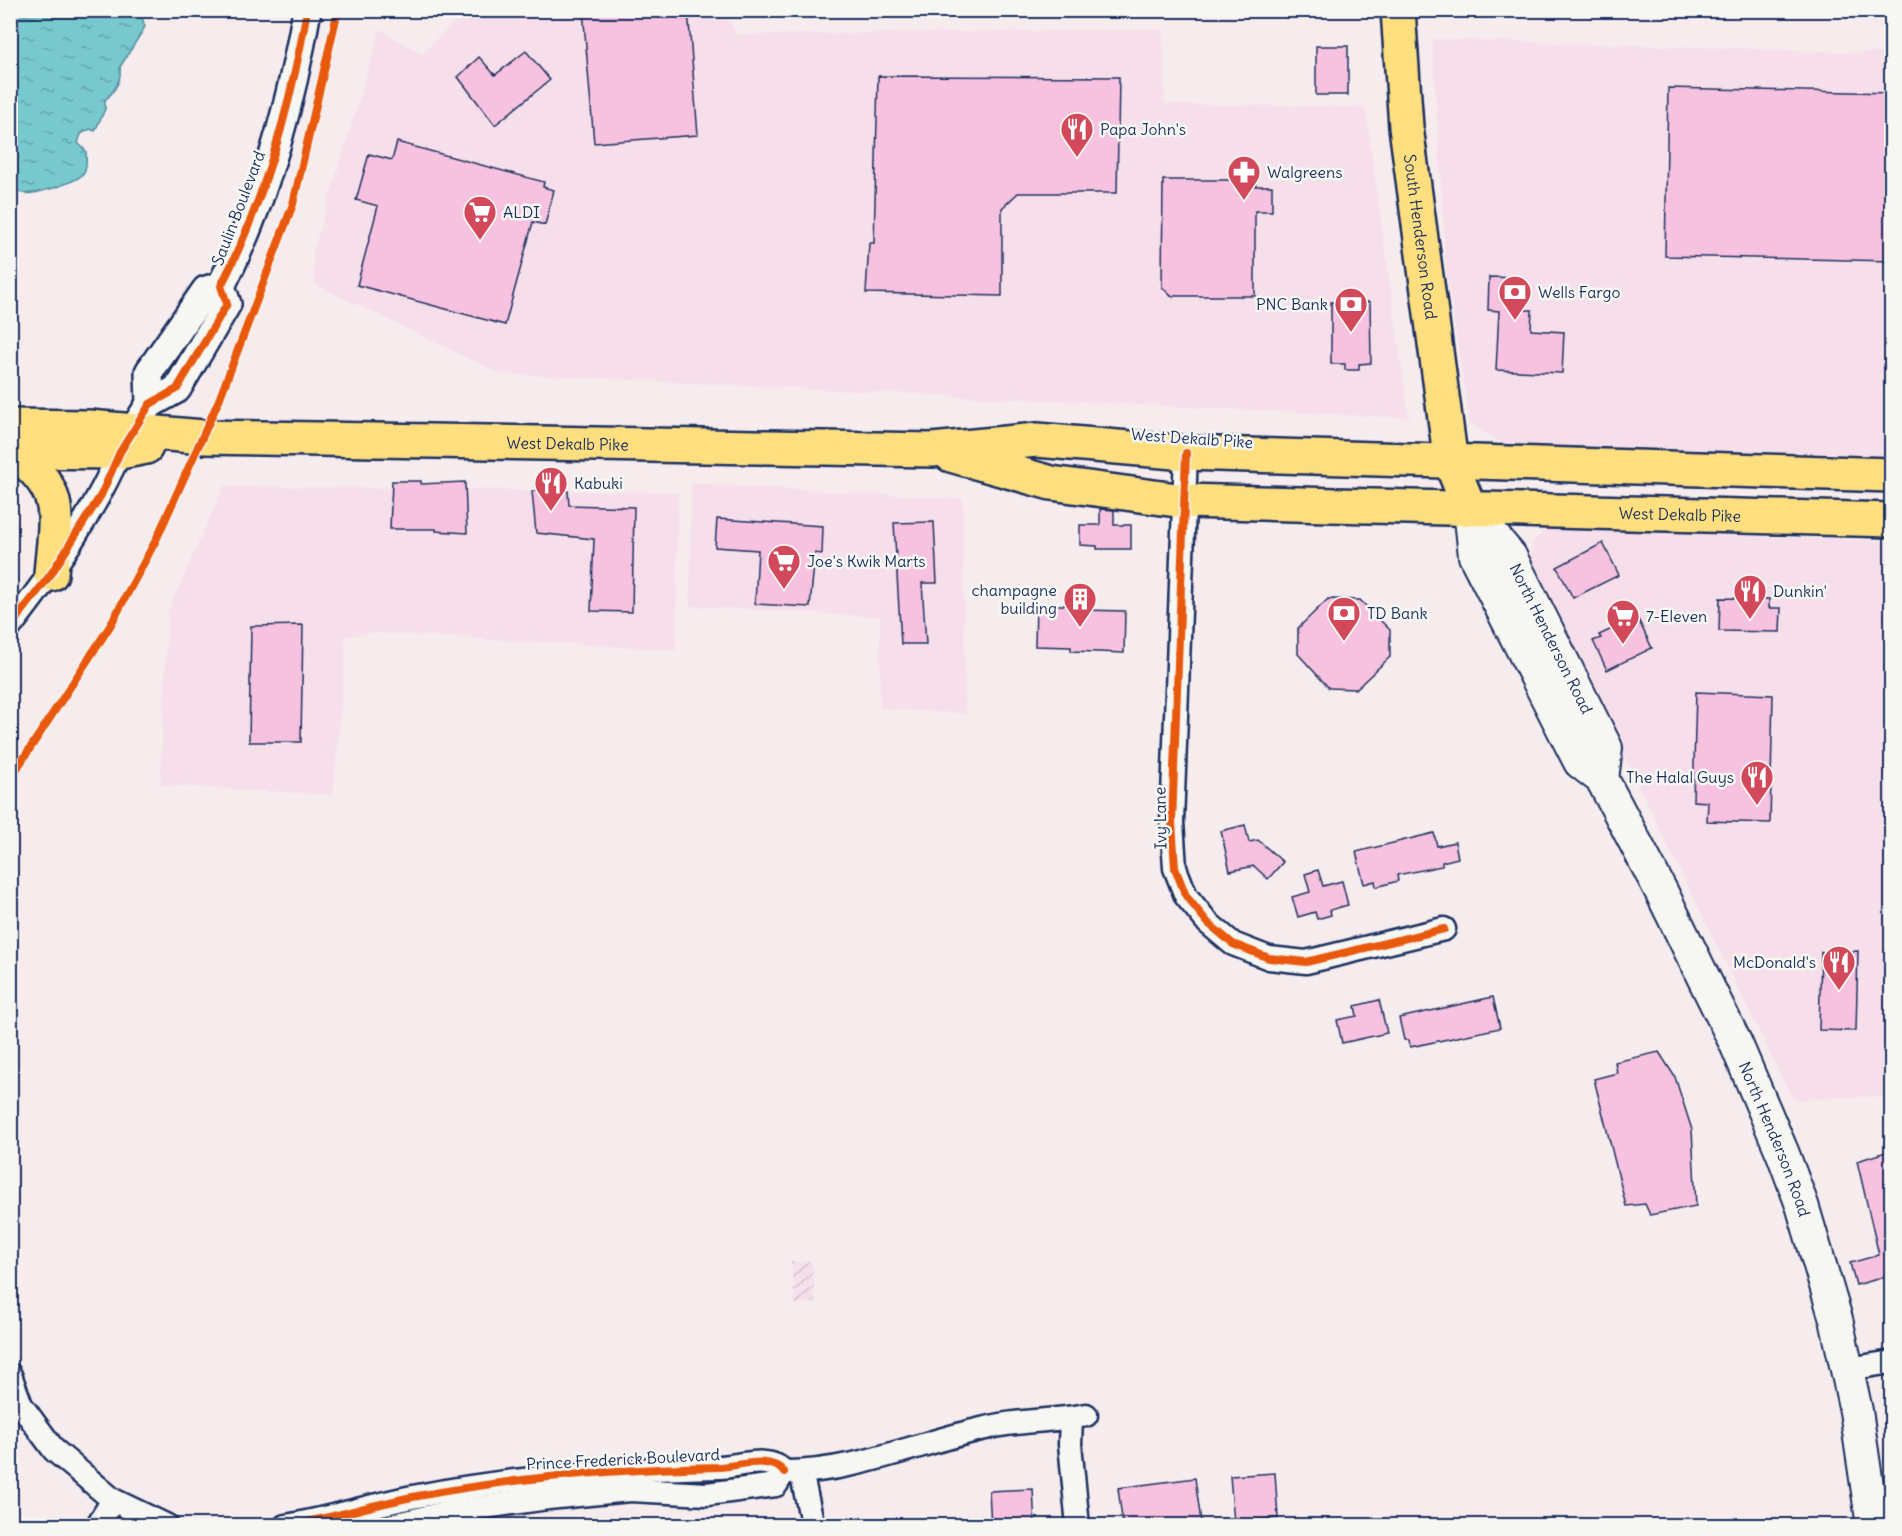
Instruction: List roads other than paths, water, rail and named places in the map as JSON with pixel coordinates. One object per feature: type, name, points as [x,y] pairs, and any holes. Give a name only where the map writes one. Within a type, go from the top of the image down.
[{"type":"main road","name":"South Henderson Road","points":[[1398,10],[1406,127],[1451,463]]},
{"type":"main road","name":"West Dekalb Pike","points":[[11,443],[203,437],[932,450],[1037,440],[1186,453],[1892,476]]},
{"type":"main road","points":[[11,443],[36,468],[51,489],[56,519],[51,574]]},
{"type":"main road","name":"West Dekalb Pike","points":[[932,450],[1051,483],[1184,501],[1892,520]]},
{"type":"main road","name":"North Henderson Road","points":[[1451,463],[1470,509],[1476,556],[1580,762],[1602,779],[1720,1012],[1772,1127],[1802,1205],[1827,1284],[1848,1369],[1873,1526]]},
{"type":"street","name":"Saulin Boulevard","points":[[126,441],[150,404],[177,389],[227,304],[221,286],[238,253],[267,178],[300,48],[307,10]]},
{"type":"street","points":[[10,627],[51,574],[101,495],[126,441]]},
{"type":"street","name":"Ivy Lane","points":[[1186,453],[1172,822],[1175,868],[1186,896],[1208,923],[1233,944],[1269,958],[1306,962],[1443,929]]},
{"type":"street","points":[[1848,1369],[1892,1362]]},
{"type":"street","points":[[10,1375],[21,1405],[54,1450],[113,1500],[167,1526]]},
{"type":"street","name":"Prince Frederick Boulevard","points":[[389,1526],[448,1512],[560,1497],[630,1490],[719,1492],[776,1485],[793,1472],[869,1460],[995,1426],[1078,1417],[1070,1444],[1078,1526]]},
{"type":"street","name":"Prince Frederick Boulevard","points":[[285,1526],[415,1496],[515,1479],[645,1468],[736,1466],[770,1462],[793,1472]]},
{"type":"street","points":[[793,1472],[805,1498],[813,1526]]},
{"type":"street","points":[[97,1526],[113,1500]]},
{"type":"water","points":[[11,10],[140,11],[145,27],[120,67],[119,81],[105,100],[105,109],[95,131],[90,129],[81,134],[78,143],[86,151],[85,172],[63,185],[44,191],[27,193],[11,186]]},
{"type":"place","name":"Papa John's","points":[[1077,158]]},
{"type":"place","name":"Walgreens","points":[[1244,201]]},
{"type":"place","name":"ALDI","points":[[480,241]]},
{"type":"place","name":"Wells Fargo","points":[[1515,321]]},
{"type":"place","name":"PNC Bank","points":[[1351,333]]},
{"type":"place","name":"Kabuki","points":[[551,512]]},
{"type":"place","name":"Joe's Kwik Marts","points":[[784,590]]},
{"type":"place","name":"Dunkin'","points":[[1750,620]]},
{"type":"place","name":"champagne building","points":[[1080,628]]},
{"type":"place","name":"TD Bank","points":[[1344,642]]},
{"type":"place","name":"7-Eleven","points":[[1623,645]]},
{"type":"place","name":"The Halal Guys","points":[[1757,806]]},
{"type":"place","name":"McDonald's","points":[[1839,991]]}]
